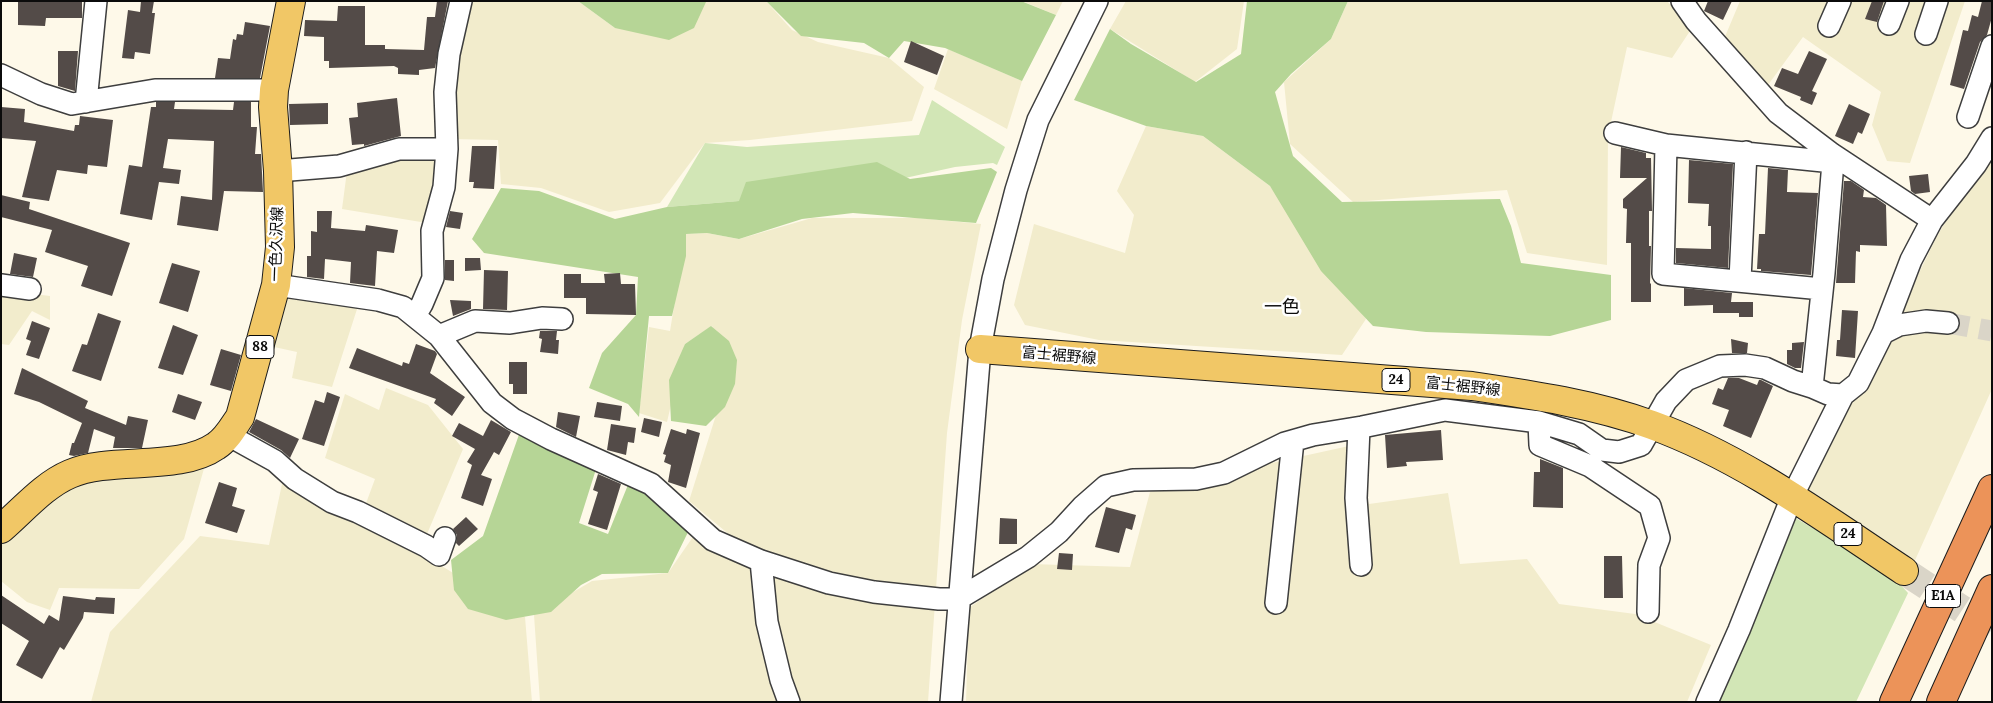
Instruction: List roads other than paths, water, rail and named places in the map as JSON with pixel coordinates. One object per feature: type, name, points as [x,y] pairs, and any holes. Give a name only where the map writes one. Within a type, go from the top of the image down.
[{"type":"highway","name":"E1A","points":[[1894,702],[1992,490]]},
{"type":"highway","name":"E1A","points":[[1941,702],[1992,589]]},
{"type":"main road","name":"一色久沢線","points":[[1,529],[53,484],[71,473],[94,468],[188,458],[216,447],[228,435],[240,417],[276,285],[280,247],[278,171],[273,122],[274,90],[292,1]]},
{"type":"main road","name":"富士裾野線","points":[[980,349],[1472,386],[1563,400],[1653,426],[1737,463],[1904,571]]},
{"type":"street","points":[[86,102],[96,1]]},
{"type":"street","points":[[415,316],[433,278],[432,231],[444,187],[447,149],[445,92],[449,54],[462,1]]},
{"type":"street","points":[[951,702],[980,349],[993,279],[1016,190],[1038,120],[1096,1]]},
{"type":"street","points":[[1682,1],[1696,21],[1778,113],[1832,158],[1932,220]]},
{"type":"street","points":[[1829,26],[1840,1]]},
{"type":"street","points":[[1888,24],[1898,1]]},
{"type":"street","points":[[1926,34],[1937,1]]},
{"type":"street","points":[[1968,116],[1992,46]]},
{"type":"street","points":[[1,75],[41,94],[72,104],[155,90],[274,90]]},
{"type":"street","points":[[1615,133],[1666,145],[1832,158]]},
{"type":"street","points":[[1706,702],[1739,630],[1792,497],[1843,395],[1858,383],[1883,333],[1911,260],[1932,220],[1976,164],[1992,138]]},
{"type":"street","points":[[1666,145],[1663,274],[1822,289]]},
{"type":"street","points":[[278,171],[339,166],[399,149],[447,149]]},
{"type":"street","points":[[1740,280],[1746,152]]},
{"type":"street","points":[[1812,387],[1832,158]]},
{"type":"street","points":[[1,285],[30,289]]},
{"type":"street","points":[[276,285],[378,300],[403,307],[439,336],[492,403],[512,419],[651,484],[713,540],[761,561],[829,583],[874,592],[939,599],[958,599],[1028,557],[1059,532],[1082,507],[1106,486],[1133,480],[1196,479],[1224,473],[1285,443],[1314,435],[1359,428],[1445,410],[1539,422],[1578,434],[1602,450],[1619,452],[1641,445],[1666,401],[1686,380],[1720,366],[1745,365],[1765,368],[1828,394],[1843,395]]},
{"type":"street","points":[[439,336],[475,322],[510,323],[542,318],[562,318]]},
{"type":"street","points":[[1883,333],[1899,325],[1926,321],[1948,323]]},
{"type":"street","points":[[1539,422],[1540,445],[1590,466],[1650,506],[1659,538],[1649,566],[1648,612]]},
{"type":"street","points":[[1359,428],[1356,498],[1361,565]]},
{"type":"street","points":[[228,435],[275,461],[294,479],[332,502],[358,512],[426,546],[442,546]]},
{"type":"street","points":[[1276,603],[1293,441]]},
{"type":"street","points":[[761,561],[767,622],[781,680],[789,702]]},
{"type":"tunnel","points":[[1948,323],[1992,331]]},
{"type":"tunnel","points":[[1904,571],[1992,629]]},
{"type":"district","name":"一色","points":[[1282,308]]}]
